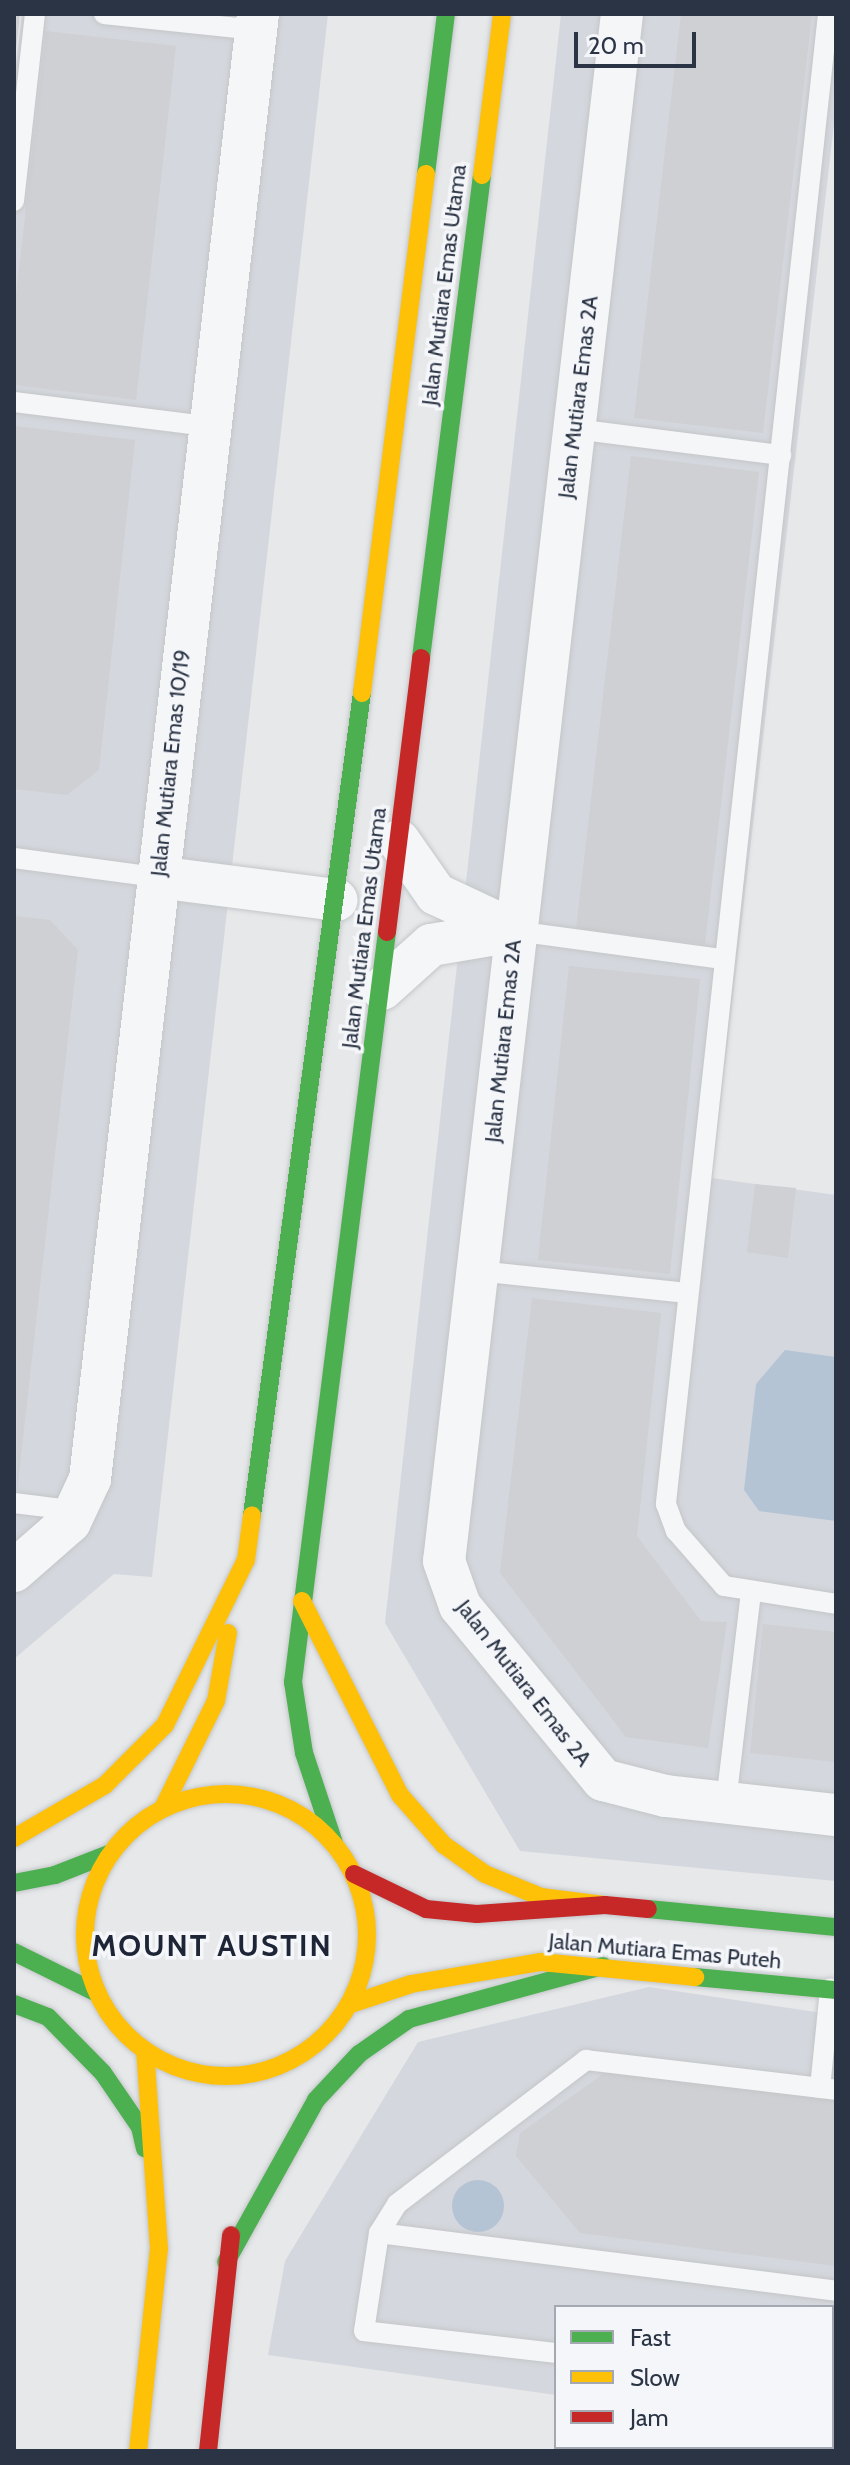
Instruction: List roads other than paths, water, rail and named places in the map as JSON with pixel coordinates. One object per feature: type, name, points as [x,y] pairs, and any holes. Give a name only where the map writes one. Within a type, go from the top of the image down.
[{"type":"main road","name":"Jalan Mutiara Emas Utama","points":[[238,1584],[246,1560],[337,900],[446,14]]},
{"type":"main road","name":"Jalan Mutiara Emas Utama","points":[[334,1843],[304,1753],[293,1682],[502,14]]},
{"type":"main road","points":[[164,1806],[216,1701],[238,1584]]},
{"type":"main road","points":[[14,1838],[63,1814],[105,1785],[165,1725],[238,1584]]},
{"type":"main road","points":[[302,1601],[400,1795],[444,1845],[485,1874],[541,1897],[605,1905]]},
{"type":"main road","points":[[297,2079],[319,2044],[351,2004],[366,1962],[367,1917],[354,1874],[334,1843],[284,1807],[237,1793],[200,1795],[164,1806],[133,1827],[109,1854],[92,1886],[84,1922],[86,1958],[97,1993],[117,2025],[145,2051],[178,2069],[215,2077],[275,2068],[319,2044]]},
{"type":"main road","points":[[14,1883],[55,1875],[109,1854]]},
{"type":"main road","name":"Jalan Mutiara Emas Puteh","points":[[354,1874],[426,1909],[477,1914],[605,1905],[836,1927]]},
{"type":"main road","points":[[14,1952],[97,1993]]},
{"type":"main road","name":"Jalan Mutiara Emas Puteh","points":[[351,2004],[411,1984],[541,1962],[833,1990]]},
{"type":"main road","points":[[226,2262],[316,2100],[359,2054],[409,2019],[603,1966]]},
{"type":"main road","points":[[14,2004],[48,2017],[103,2073],[140,2127],[151,2171],[159,2249]]},
{"type":"main road","points":[[138,2451],[159,2249],[145,2051]]},
{"type":"main road","points":[[208,2451],[226,2262],[239,2199]]},
{"type":"street","name":"Jalan Mutiara Emas 2A","points":[[622,14],[446,1531],[448,1585],[470,1619],[603,1780],[627,1790],[836,1815]]},
{"type":"street","name":"Jalan Mutiara Emas 10/19","points":[[78,1511],[90,1479],[208,426],[257,22]]},
{"type":"street","points":[[399,841],[436,894],[515,931]]},
{"type":"street","points":[[157,877],[337,900]]},
{"type":"street","points":[[382,989],[431,945],[515,931]]},
{"type":"street","points":[[14,1571],[63,1531],[78,1511]]},
{"type":"lane","points":[[14,201],[35,14]]},
{"type":"lane","points":[[104,14],[257,22]]},
{"type":"lane","points":[[828,14],[781,455],[722,959],[667,1513],[716,1580],[751,1593],[836,1604]]},
{"type":"lane","points":[[14,402],[208,426]]},
{"type":"lane","points":[[575,429],[781,455]]},
{"type":"lane","points":[[14,858],[157,877]]},
{"type":"lane","points":[[515,931],[722,959]]},
{"type":"lane","points":[[478,1271],[687,1293]]},
{"type":"lane","points":[[14,1503],[78,1511]]},
{"type":"lane","points":[[726,1802],[751,1593]]},
{"type":"lane","points":[[554,2353],[364,2331],[379,2233],[397,2204],[586,2060],[828,2089],[833,1990]]},
{"type":"lane","points":[[379,2233],[836,2291]]},
{"type":"water","points":[[785,1350],[836,1357],[836,1521],[759,1511],[744,1490],[756,1384]]},
{"type":"water","points":[[478,2180],[496,2188],[504,2206],[496,2224],[478,2232],[460,2224],[452,2206],[460,2188]]},
{"type":"district","name":"MOUNT AUSTIN","points":[[212,1946]]}]
